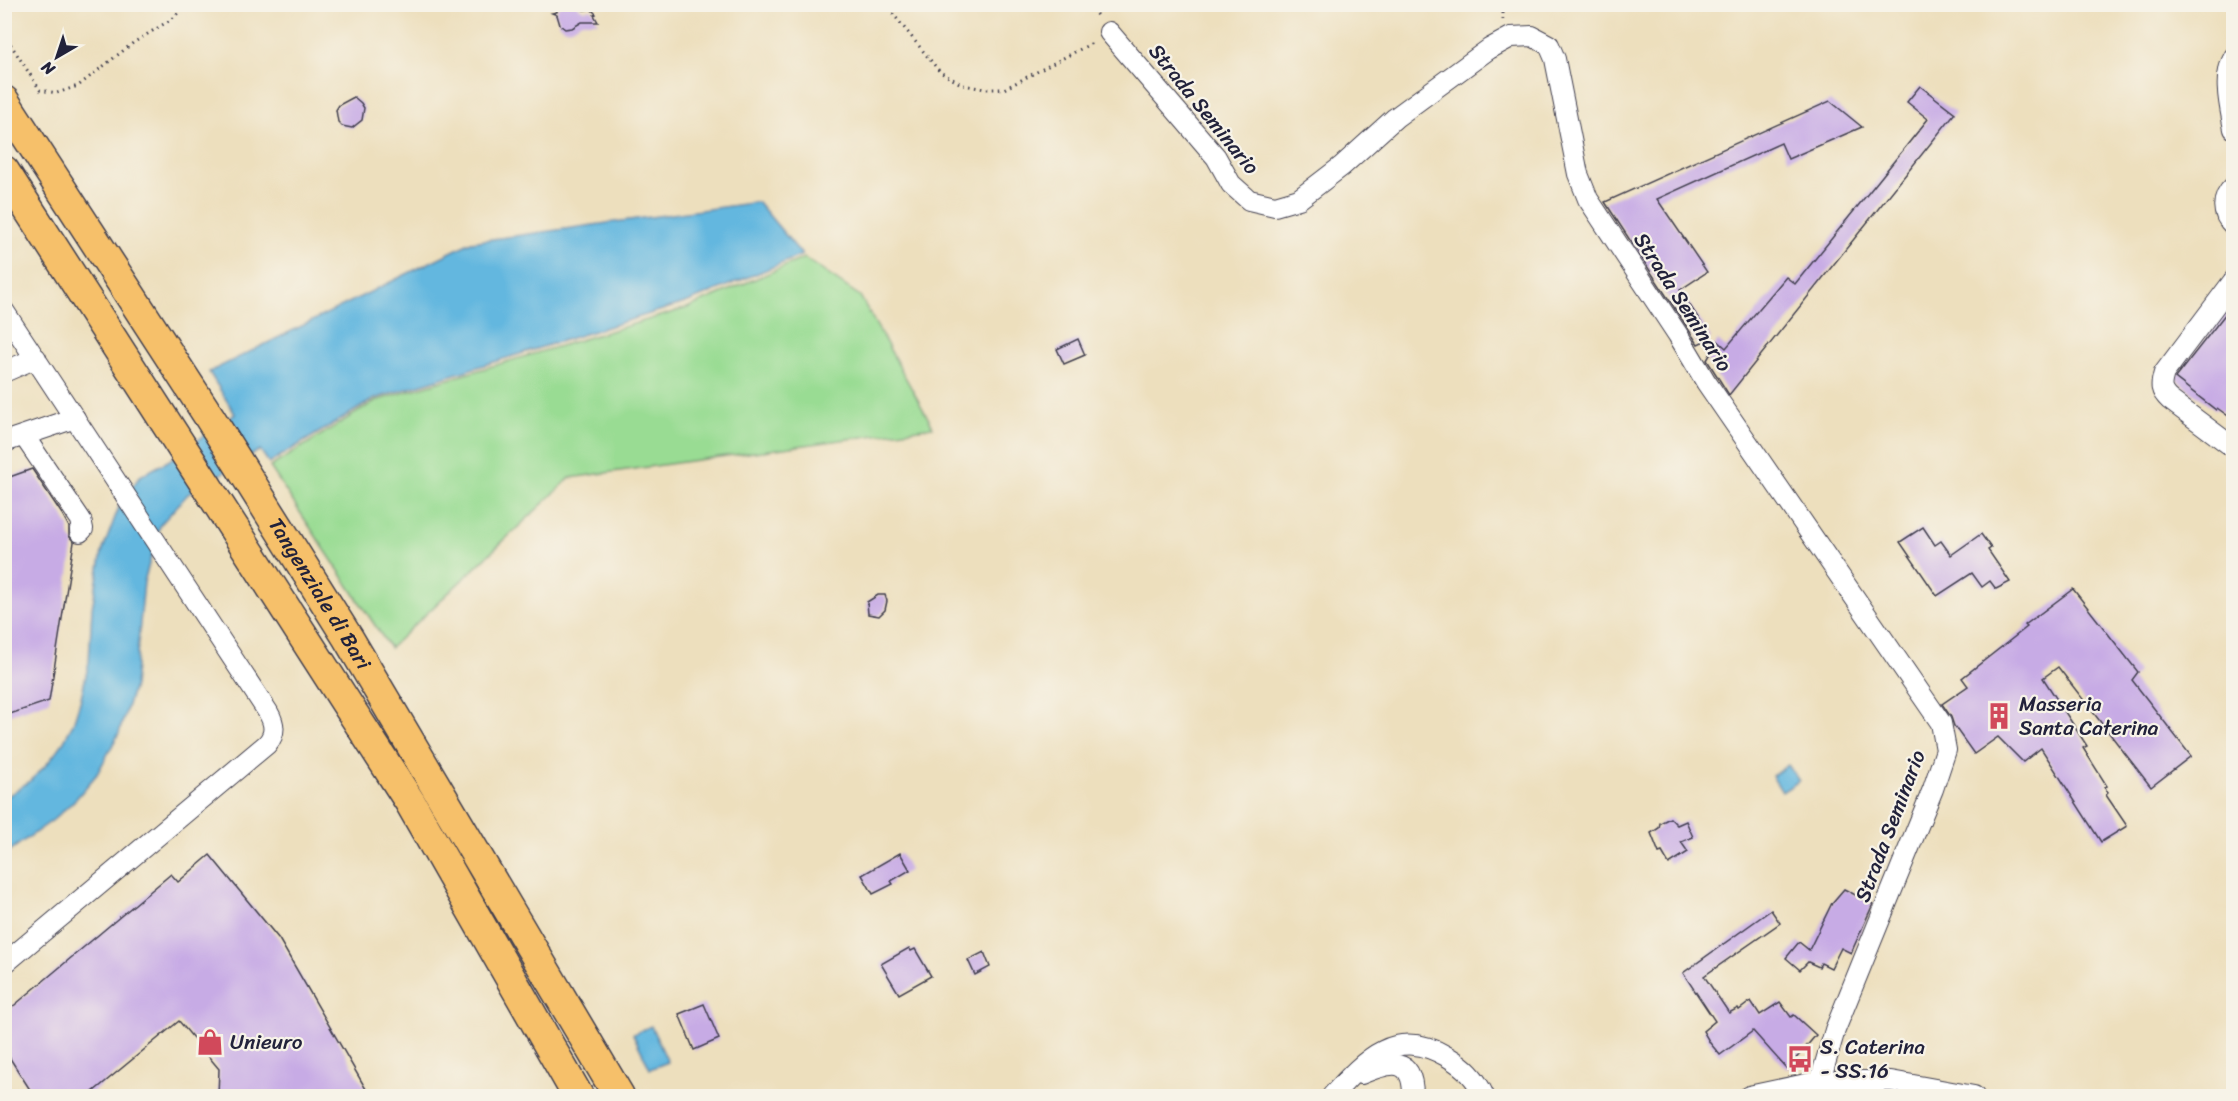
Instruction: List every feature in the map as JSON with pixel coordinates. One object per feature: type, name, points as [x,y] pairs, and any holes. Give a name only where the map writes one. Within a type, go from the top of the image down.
[{"type":"highway","name":"Tangenziale di Bari","points":[[4,101],[244,471],[348,638],[619,1096]]},
{"type":"highway","name":"Tangenziale di Bari","points":[[4,171],[410,802],[578,1096]]},
{"type":"street","name":"Strada Seminario","points":[[1109,32],[1216,158],[1231,184],[1249,200],[1275,206],[1299,199],[1342,166],[1395,118],[1489,49],[1511,37],[1532,36],[1549,45],[1555,59],[1578,174],[1588,199],[1678,335],[1706,382],[1941,723],[1946,750],[1933,789],[1835,1030],[1820,1082]]},
{"type":"street","points":[[2234,57],[2231,62],[2228,99],[2234,129]]},
{"type":"street","points":[[2234,186],[2228,191],[2223,207],[2229,221],[2234,226]]},
{"type":"street","points":[[2234,280],[2164,373],[2161,383],[2162,392],[2169,400],[2234,448]]},
{"type":"street","points":[[4,311],[268,712],[274,727],[272,738],[4,964]]},
{"type":"street","points":[[4,372],[36,358]]},
{"type":"street","points":[[4,442],[75,418]]},
{"type":"street","points":[[24,436],[81,520],[83,529],[80,532]]},
{"type":"street","points":[[1332,1096],[1364,1062],[1388,1048],[1409,1044],[1432,1047],[1459,1063],[1477,1081],[1484,1096]]},
{"type":"street","points":[[1347,1079],[1381,1066],[1397,1064],[1403,1066],[1411,1078],[1413,1096]]},
{"type":"street","points":[[1749,1096],[1820,1082],[1891,1081],[1974,1096]]},
{"type":"path","points":[[4,34],[40,90],[57,93],[78,86],[133,43],[172,18],[187,4]]},
{"type":"path","points":[[885,4],[940,72],[963,85],[985,89],[1004,89],[1089,46],[1109,32]]},
{"type":"green space","points":[[804,258],[860,296],[933,427],[570,478],[390,648],[270,467],[375,401],[687,308]]},
{"type":"water","points":[[758,202],[802,255],[688,302],[374,399],[269,463],[260,450],[188,494],[160,525],[144,582],[134,686],[119,733],[97,774],[75,800],[53,820],[5,854],[5,798],[31,780],[47,764],[61,746],[73,724],[89,662],[92,608],[102,552],[120,504],[140,476],[168,461],[235,414],[209,372],[471,242]]},
{"type":"water","points":[[1788,765],[1799,781],[1782,792],[1772,776]]},
{"type":"water","points":[[651,1026],[668,1062],[650,1069],[633,1034]]},
{"type":"building","points":[[562,4],[574,4],[584,10],[591,9],[596,14],[594,15],[598,22],[582,22],[565,29],[560,25],[557,15],[552,13],[557,12],[557,8]]},
{"type":"building","points":[[1920,86],[1955,113],[1729,395],[1707,360],[1718,341],[1726,348],[1786,277],[1795,284],[1928,119],[1907,102]]},
{"type":"building","points":[[354,97],[364,108],[362,120],[352,128],[342,126],[338,122],[336,110],[339,105]]},
{"type":"building","points":[[1830,101],[1862,127],[1788,159],[1781,143],[1657,199],[1707,272],[1680,290],[1711,338],[1698,344],[1605,202]]},
{"type":"building","points":[[2234,303],[2234,420],[2217,408],[2216,410],[2175,378]]},
{"type":"building","points":[[1078,339],[1085,355],[1064,364],[1057,349]]},
{"type":"building","points":[[32,469],[62,514],[69,527],[69,536],[74,542],[49,701],[4,716],[4,479]]},
{"type":"building","points":[[1923,527],[1935,545],[1941,541],[1951,555],[1981,534],[1991,548],[1988,550],[2010,582],[1996,589],[1990,581],[1982,587],[1972,573],[1937,596],[1900,542]]},
{"type":"building","points":[[2073,589],[2138,672],[2132,680],[2191,756],[2151,787],[2058,667],[2043,678],[2087,746],[2083,748],[2107,786],[2104,787],[2108,793],[2106,795],[2127,826],[2101,842],[2041,748],[2023,762],[1998,737],[1974,754],[1942,704],[1968,686],[1962,678],[2027,627],[2025,625]]},
{"type":"building","points":[[878,595],[885,595],[887,601],[885,610],[879,616],[868,614],[867,602]]},
{"type":"building","points":[[1670,818],[1677,825],[1686,821],[1693,837],[1681,842],[1688,852],[1669,864],[1662,852],[1659,853],[1651,833],[1659,828],[1660,823]]},
{"type":"building","points":[[900,853],[910,870],[891,881],[893,884],[873,894],[862,875]]},
{"type":"building","points":[[210,855],[279,939],[370,1096],[218,1096],[219,1069],[179,1021],[88,1096],[34,1096],[4,1049],[4,1014],[171,874],[178,882]]},
{"type":"building","points":[[1844,889],[1873,904],[1851,953],[1841,948],[1831,968],[1821,963],[1819,967],[1808,962],[1800,970],[1786,958],[1799,942],[1809,950],[1832,903]]},
{"type":"building","points":[[1771,910],[1780,923],[1704,976],[1729,1013],[1738,1008],[1739,1010],[1751,1001],[1760,1015],[1780,1002],[1791,1017],[1794,1015],[1816,1035],[1787,1069],[1753,1031],[1720,1055],[1703,1031],[1715,1021],[1683,973]]},
{"type":"building","points":[[909,948],[911,951],[915,949],[931,976],[899,994],[881,964]]},
{"type":"building","points":[[984,952],[990,967],[975,975],[968,960]]},
{"type":"building","points":[[704,1004],[719,1039],[694,1050],[679,1014]]},
{"type":"place","name":"Masseria Santa Caterina","points":[[1999,716]]},
{"type":"place","name":"Unieuro","points":[[210,1042]]},
{"type":"place","name":"S. Caterina - SS.16","points":[[1800,1059]]}]
